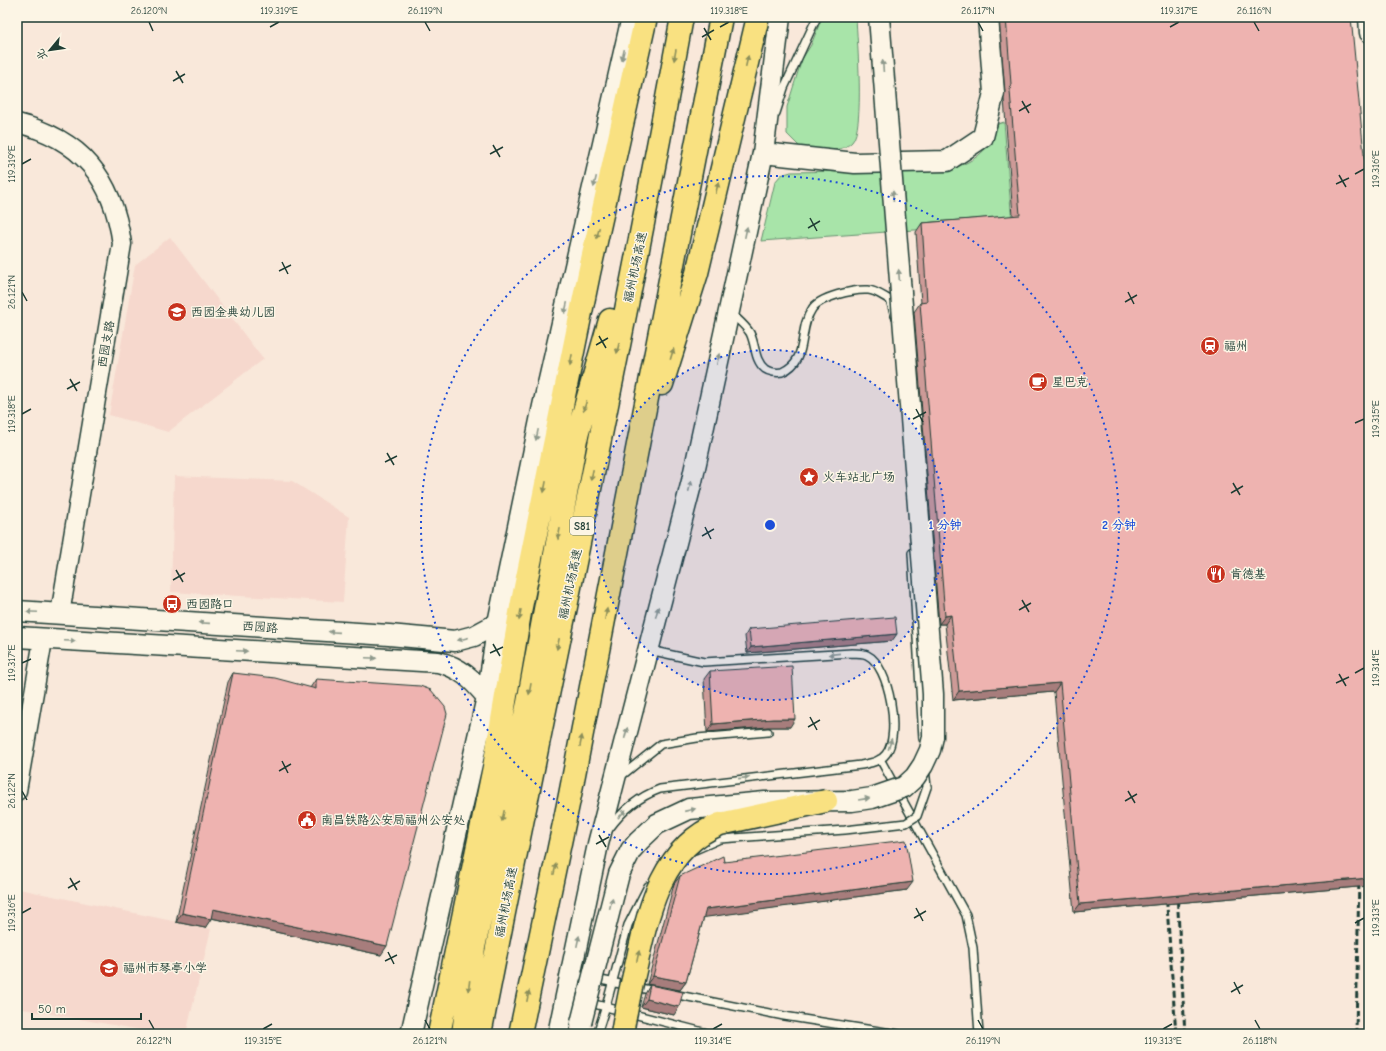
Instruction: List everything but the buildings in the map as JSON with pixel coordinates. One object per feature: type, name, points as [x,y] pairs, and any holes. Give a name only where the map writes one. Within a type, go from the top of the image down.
[{"type":"highway","points":[[439,1034],[492,775],[521,607],[586,288],[646,17]]},
{"type":"highway","name":"福州机场高速","points":[[480,1034],[526,797],[655,167],[682,17]]},
{"type":"highway","points":[[520,1034],[570,795],[721,17]]},
{"type":"highway","points":[[631,484],[697,273],[758,17]]},
{"type":"highway","points":[[463,1034],[474,947],[528,703],[576,439],[655,167]]},
{"type":"highway","points":[[622,1034],[644,927],[650,906],[663,878],[688,843],[708,828],[720,824],[826,802]]},
{"type":"main road","points":[[411,1034],[487,697],[498,623],[543,406],[632,17]]},
{"type":"main road","points":[[763,153],[764,17]]},
{"type":"main road","points":[[558,1034],[598,844],[692,481],[729,312],[763,153],[780,17]]},
{"type":"main road","points":[[585,1030],[619,874],[631,850],[648,832],[668,818],[689,809],[765,802],[826,802],[852,801],[872,798],[904,787],[915,777],[923,766],[933,736],[933,694],[879,17]]},
{"type":"main road","points":[[763,153],[855,164],[947,161],[983,137],[994,93],[988,17]]},
{"type":"main road","name":"西园路","points":[[17,612],[389,635],[450,641],[466,639],[498,623]]},
{"type":"main road","name":"西园路","points":[[17,637],[43,640],[438,662],[454,666],[464,672],[487,697]]},
{"type":"street","points":[[1368,17],[1369,33]]},
{"type":"street","name":"西园支路","points":[[17,123],[55,136],[69,144],[89,164],[101,180],[112,202],[122,244],[60,614]]},
{"type":"street","points":[[17,791],[43,640]]},
{"type":"lane","points":[[763,153],[784,88],[817,17]]},
{"type":"lane","points":[[729,312],[746,327],[750,334],[758,362],[766,370],[778,373],[791,368],[801,354],[803,331],[812,308],[830,296],[869,289],[890,300],[898,326],[905,445]]},
{"type":"lane","points":[[585,1030],[606,1006],[628,925],[649,885],[692,852],[720,839],[845,830],[889,825],[906,823],[917,816],[926,787],[912,548]]},
{"type":"lane","points":[[598,844],[612,825],[635,801],[646,794],[660,789],[853,766],[880,760],[889,749],[893,733],[889,688],[880,668],[867,655],[852,653],[704,662],[648,650]]},
{"type":"lane","points":[[614,783],[661,744],[697,738],[768,732]]},
{"type":"lane","points":[[880,760],[966,915],[973,948],[979,1034]]},
{"type":"lane","points":[[571,974],[784,1016],[898,1034]]},
{"type":"lane","points":[[567,996],[711,1034]]},
{"type":"shaded area","name":"西园金典幼儿园","points":[[170,237],[263,359],[168,432],[109,415],[135,265]]},
{"type":"shaded area","points":[[174,476],[292,481],[349,517],[343,602],[171,592]]},
{"type":"shaded area","name":"福州市琴亭小学","points":[[19,889],[211,929],[186,1034],[164,1034],[17,1008],[17,901]]},
{"type":"green space","points":[[822,17],[856,17],[859,63],[858,120],[856,134],[848,146],[830,151],[804,151],[787,134],[787,107],[802,59],[811,45]]},
{"type":"green space","points":[[1004,122],[1012,223],[761,241],[775,182],[781,175],[791,172],[951,169],[968,162],[981,153],[991,141],[998,124]]},
{"type":"railway","points":[[1356,1034],[1359,876]]},
{"type":"railway","points":[[1166,892],[1176,1034]]},
{"type":"railway","points":[[1177,893],[1185,1034]]},
{"type":"place","name":"西园金典幼儿园","points":[[177,312]]},
{"type":"place","name":"福州","points":[[1210,346]]},
{"type":"place","name":"星巴克","points":[[1038,382]]},
{"type":"place","name":"火车站北广场","points":[[809,477]]},
{"type":"place","name":"肯德基","points":[[1216,574]]},
{"type":"place","name":"西园路口","points":[[172,604]]},
{"type":"place","name":"南昌铁路公安局福州公安处","points":[[307,820]]},
{"type":"place","name":"福州市琴亭小学","points":[[109,968]]}]
